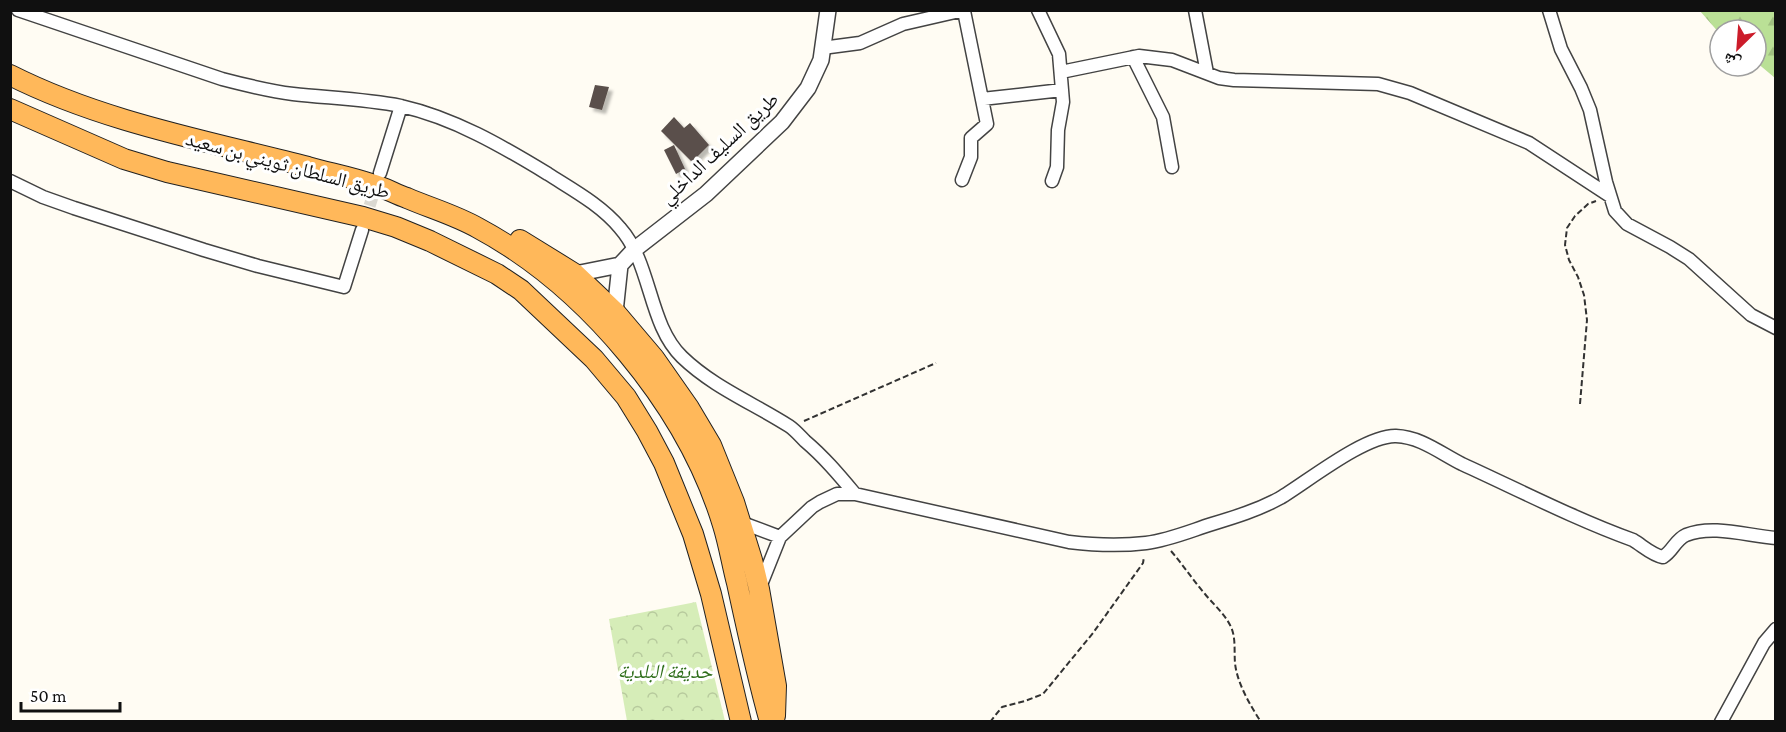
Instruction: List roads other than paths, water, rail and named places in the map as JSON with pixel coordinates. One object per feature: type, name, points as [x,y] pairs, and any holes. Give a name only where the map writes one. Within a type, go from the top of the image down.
[{"type":"highway","name":"طريق السلطان ثويني بن سعيد","points":[[10,75],[77,104],[134,122],[377,178],[478,228],[560,284],[636,363],[655,387],[691,447],[710,488],[723,525],[770,722]]},
{"type":"highway","name":"طريق السلطان ثويني بن سعيد","points":[[10,109],[124,159],[167,172],[363,217],[396,227],[488,270],[521,290],[594,359],[626,397],[664,463],[693,534],[711,594],[741,722]]},
{"type":"highway","points":[[377,178],[481,217],[575,274],[615,312],[654,358],[689,408],[711,445],[740,522],[759,589],[776,686],[775,722]]},
{"type":"street","points":[[18,10],[233,82],[290,94],[401,106],[452,122],[503,147],[572,190],[606,214],[622,229],[635,249],[664,329],[680,355],[721,387],[790,426],[835,470],[855,494]]},
{"type":"street","name":"طريق السليف الداخلي","points":[[620,265],[635,249],[706,194],[782,122],[808,88],[821,60],[828,10]]},
{"type":"street","points":[[1038,10],[1059,54],[1064,102],[1058,130],[1057,167],[1052,181]]},
{"type":"street","points":[[1196,10],[1206,73]]},
{"type":"street","points":[[1549,10],[1561,49],[1590,110],[1615,211],[1627,224],[1689,259],[1751,315],[1776,328]]},
{"type":"street","points":[[822,48],[860,43],[903,24],[964,11],[987,124],[971,138],[971,157],[962,180]]},
{"type":"street","points":[[1061,72],[1139,56],[1172,60],[1220,78],[1234,80],[1378,84],[1410,93],[1529,143],[1610,196]]},
{"type":"street","points":[[1133,57],[1163,117],[1172,167]]},
{"type":"street","points":[[982,99],[1062,90]]},
{"type":"street","points":[[377,178],[401,106]]},
{"type":"street","points":[[10,181],[43,197],[204,250],[344,287],[362,230]]},
{"type":"street","points":[[575,274],[620,265],[615,312]]},
{"type":"street","points":[[759,589],[780,537],[812,507],[837,494],[855,494],[1069,542],[1146,543],[1241,516],[1280,498],[1346,455],[1372,442],[1392,436],[1419,441],[1441,454],[1633,540],[1655,556],[1663,557],[1669,554],[1677,540],[1688,534],[1711,531],[1776,538]]},
{"type":"street","points":[[740,522],[780,537]]},
{"type":"street","points":[[1721,722],[1764,643],[1776,628]]},
{"type":"tunnel","points":[[364,223],[378,180]]},
{"type":"park label","name":"حديقة البلدية","points":[[665,671]]}]
